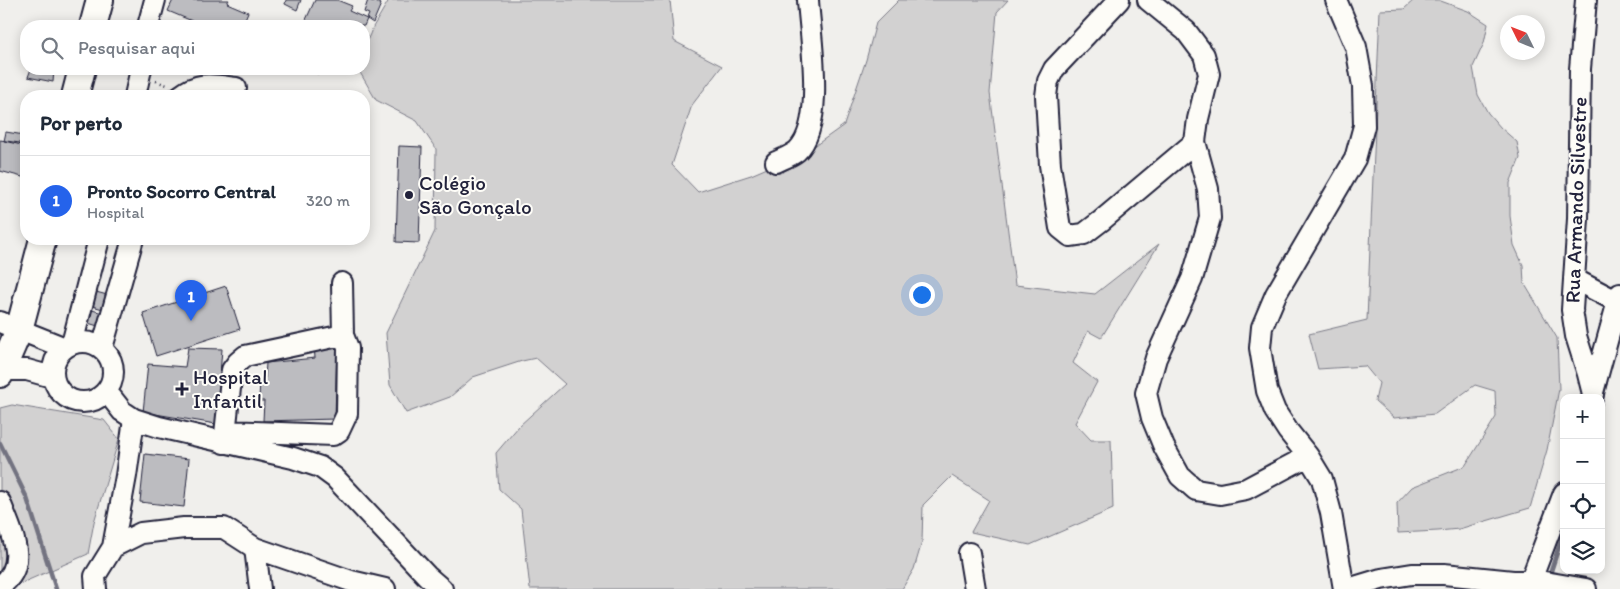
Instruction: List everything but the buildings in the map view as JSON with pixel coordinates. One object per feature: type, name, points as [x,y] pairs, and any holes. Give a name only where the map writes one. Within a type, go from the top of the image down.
[{"type":"main road","points":[[95,20],[100,0]]},
{"type":"main road","points":[[77,90],[80,75]]},
{"type":"main road","points":[[1,372],[10,326],[41,245]]},
{"type":"street","points":[[150,20],[155,0]]},
{"type":"street","points":[[776,162],[797,151],[805,139],[812,118],[815,84],[808,0]]},
{"type":"street","points":[[1119,0],[1054,68],[1048,81],[1046,96],[1050,165],[1060,228],[1070,236],[1084,234],[1195,142]]},
{"type":"street","points":[[1148,0],[1186,31],[1204,54],[1209,74],[1205,98],[1198,119],[1195,142],[1208,189],[1210,218],[1192,279],[1156,358],[1146,393],[1152,418],[1164,447],[1180,476],[1196,490],[1220,494],[1246,489],[1308,456]]},
{"type":"street","points":[[1336,0],[1356,47],[1364,86],[1364,126],[1355,159],[1276,294],[1262,327],[1260,348],[1267,391],[1275,411],[1308,456],[1322,479],[1331,513],[1344,589]]},
{"type":"street","name":"Rua Armando Silvestre","points":[[1586,0],[1580,69],[1578,219],[1572,310],[1576,336],[1591,394]]},
{"type":"street","points":[[136,90],[140,75]]},
{"type":"street","points":[[191,90],[204,84],[236,88]]},
{"type":"street","points":[[68,346],[97,245]]},
{"type":"street","points":[[102,348],[131,245]]},
{"type":"street","points":[[1574,279],[1619,298],[1593,394]]},
{"type":"street","points":[[107,392],[122,411],[134,419],[159,428],[225,437],[333,435],[339,431],[347,414],[348,348],[343,335],[342,283]]},
{"type":"street","points":[[10,326],[68,346]]},
{"type":"street","points":[[225,437],[232,370],[238,362],[245,356],[343,335]]},
{"type":"street","points":[[83,341],[93,343],[102,348],[109,355],[114,374],[107,392],[89,402],[69,399],[61,393],[52,377],[58,355],[68,346],[83,341]]},
{"type":"street","points":[[1,372],[27,370],[52,377]]},
{"type":"street","points":[[96,589],[95,576],[114,547],[134,419]]},
{"type":"street","points":[[225,437],[320,467],[335,478],[427,576],[442,589]]},
{"type":"street","points":[[0,502],[18,557],[13,574],[0,586]]},
{"type":"street","points":[[1523,583],[1560,502]]},
{"type":"street","points":[[114,547],[141,533],[184,528],[224,528],[255,548],[342,578],[385,589]]},
{"type":"street","points":[[255,548],[260,589]]},
{"type":"street","points":[[968,554],[975,589]]},
{"type":"street","points":[[1348,589],[1381,579],[1412,574],[1444,574],[1523,583],[1564,585],[1586,589]]},
{"type":"path","points":[[147,75],[175,90]]},
{"type":"shaded area","points":[[389,0],[670,0],[674,41],[722,66],[692,105],[672,165],[698,192],[751,175],[809,150],[844,125],[866,60],[876,23],[899,0],[1008,0],[997,12],[990,93],[1015,285],[1095,294],[1159,244],[1101,338],[1088,331],[1073,363],[1097,382],[1075,423],[1091,440],[1111,440],[1113,509],[1030,545],[971,532],[989,500],[952,476],[923,505],[922,542],[914,569],[902,589],[530,589],[521,509],[499,489],[496,453],[519,426],[565,384],[536,358],[473,377],[450,397],[406,413],[390,385],[386,333],[435,231],[436,149],[417,121],[376,100],[361,75],[370,75],[370,34]]},
{"type":"shaded area","points":[[1414,0],[1438,0],[1468,11],[1488,24],[1484,43],[1473,67],[1478,95],[1488,113],[1517,142],[1520,158],[1510,183],[1510,216],[1514,245],[1523,265],[1524,283],[1557,338],[1559,389],[1547,450],[1530,508],[1459,529],[1398,533],[1397,503],[1412,487],[1465,466],[1496,417],[1495,391],[1475,385],[1435,414],[1394,418],[1375,401],[1379,383],[1365,366],[1318,369],[1309,334],[1367,320],[1380,10],[1404,9]]},
{"type":"shaded area","points":[[12,405],[104,420],[119,439],[94,522],[88,554],[8,589],[0,589],[0,408]]},
{"type":"waterway","points":[[1603,394],[1606,381]]},
{"type":"waterway","points":[[0,443],[27,498],[56,589]]},
{"type":"waterway","points":[[1549,577],[1560,543]]},
{"type":"place","name":"Colégio São Gonçalo","points":[[409,195]]},
{"type":"place","name":"Pronto Socorro Central","points":[[191,321]]},
{"type":"place","name":"Hospital Infantil","points":[[182,389]]}]
